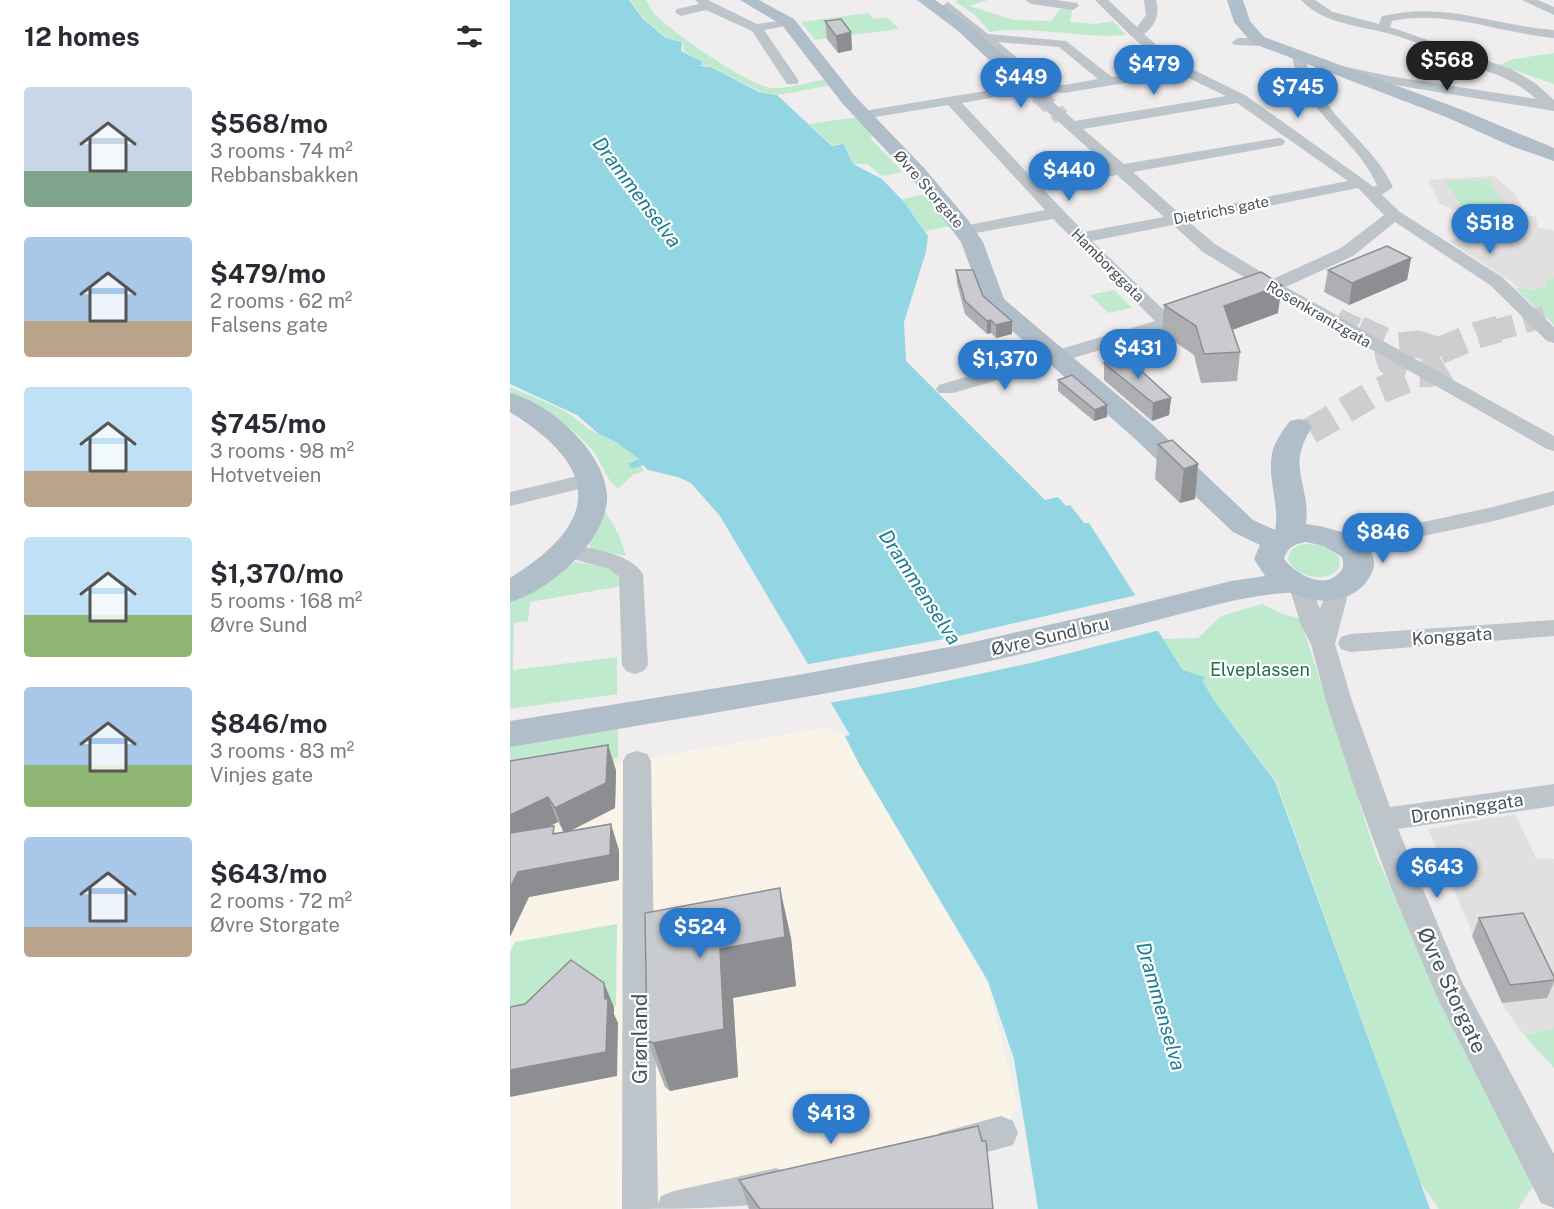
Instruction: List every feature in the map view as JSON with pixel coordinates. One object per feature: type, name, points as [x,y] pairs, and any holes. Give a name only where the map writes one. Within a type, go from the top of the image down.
[{"type":"main road","name":"Øvre Storgate","points":[[748,0],[788,22],[863,115],[916,171],[965,230],[972,242],[993,302],[1143,431],[1243,526],[1285,561]]},
{"type":"main road","name":"Rosenkrantzgata","points":[[925,0],[963,27]]},
{"type":"main road","points":[[1235,0],[1242,22],[1255,38],[1262,42],[1453,113],[1518,142],[1554,155]]},
{"type":"main road","name":"Rosenkrantzgata","points":[[945,3],[963,27],[1017,85]]},
{"type":"main road","points":[[510,401],[548,422],[561,434],[579,454],[591,479],[594,494],[590,518],[578,538],[542,573],[510,592]]},
{"type":"main road","points":[[1305,429],[1298,451],[1298,479],[1311,515],[1339,544],[1358,569],[1356,575],[1338,587],[1316,590],[1285,561],[1294,515],[1286,477],[1285,451],[1287,444],[1305,429]]},
{"type":"main road","points":[[1285,561],[1306,533],[1339,544]]},
{"type":"main road","name":"Øvre Sund bru","points":[[609,710],[791,681],[985,637],[1246,587],[1285,561]]},
{"type":"main road","points":[[510,718],[609,710]]},
{"type":"main road","points":[[510,734],[609,710]]},
{"type":"street","name":"Rosenkrantzgata","points":[[925,0],[1017,85]]},
{"type":"street","points":[[1031,0],[1073,6]]},
{"type":"street","points":[[1101,0],[1168,63],[1240,98],[1367,188],[1394,215],[1496,281],[1554,337]]},
{"type":"street","points":[[1135,33],[1143,30],[1152,16],[1150,0]]},
{"type":"street","points":[[1307,0],[1329,15],[1384,28],[1518,78],[1552,106]]},
{"type":"street","points":[[1528,0],[1554,11]]},
{"type":"street","points":[[681,12],[704,3],[756,28],[792,81]]},
{"type":"street","name":"Rosenkrantzgata","points":[[945,3],[1040,89],[1073,126],[1209,248],[1270,286],[1549,445]]},
{"type":"street","points":[[1384,28],[1386,19],[1396,16],[1429,14],[1471,18],[1542,34],[1554,34]]},
{"type":"street","points":[[756,28],[788,22]]},
{"type":"street","points":[[985,37],[1062,44],[1110,82]]},
{"type":"street","points":[[1238,42],[1262,42]]},
{"type":"street","points":[[1298,57],[1300,72],[1307,79],[1313,95],[1329,117],[1379,171],[1385,187],[1367,188]]},
{"type":"street","points":[[1307,79],[1327,68],[1552,106]]},
{"type":"street","points":[[863,115],[952,101],[1017,85],[1022,93],[1040,89],[1064,89],[1180,70]]},
{"type":"street","points":[[1073,126],[1240,98]]},
{"type":"street","name":"Hamborggata","points":[[952,101],[1080,238],[1167,323]]},
{"type":"street","points":[[1031,186],[1278,142]]},
{"type":"street","name":"Dietrichs gate","points":[[1080,238],[1176,219],[1367,188]]},
{"type":"street","points":[[965,230],[1057,213]]},
{"type":"street","points":[[1244,296],[1347,252],[1394,215]]},
{"type":"street","points":[[946,389],[1047,350],[1167,323],[1214,306]]},
{"type":"street","points":[[510,499],[591,479]]},
{"type":"street","points":[[1339,544],[1386,537],[1494,514],[1554,498]]},
{"type":"street","points":[[567,550],[618,564],[631,574],[635,664]]},
{"type":"street","name":"Øvre Storgate","points":[[1285,561],[1313,626],[1336,644],[1339,701],[1380,820],[1448,987],[1554,1190]]},
{"type":"street","points":[[1336,644],[1338,587]]},
{"type":"street","name":"Konggata","points":[[1336,644],[1554,628]]},
{"type":"street","name":"Grønland","points":[[637,760],[640,1209]]},
{"type":"street","name":"Dronninggata","points":[[1380,820],[1554,795]]},
{"type":"street","points":[[925,1151],[1001,1133]]},
{"type":"street","points":[[674,1209],[802,1180]]},
{"type":"shaded area","points":[[1494,176],[1515,194],[1526,215],[1536,217],[1538,228],[1554,230],[1554,322],[1512,282],[1449,241],[1471,233],[1472,222],[1463,213],[1440,204],[1428,180]]},
{"type":"shaded area","points":[[827,727],[842,734],[987,982],[1018,1105],[1001,1133],[672,1209],[510,1209],[510,782]]},
{"type":"shaded area","points":[[1515,814],[1536,858],[1554,859],[1554,1028],[1524,1035],[1505,1009],[1428,829]]},
{"type":"green space","points":[[630,0],[646,0],[653,12],[674,31],[729,68],[761,85],[772,88],[785,87],[826,79],[832,85],[778,95],[759,91],[710,66],[701,65],[703,62],[684,51],[683,42],[667,38],[644,19]]},
{"type":"green space","points":[[958,0],[988,0],[969,6],[1014,20],[1051,21],[1060,9],[1072,9],[1070,22],[1096,24],[1113,21],[1126,35],[1109,36],[1024,30],[990,32],[975,15],[956,2]]},
{"type":"green space","points":[[868,13],[874,19],[887,17],[899,29],[815,40],[801,22]]},
{"type":"green space","points":[[1554,53],[1554,84],[1499,65],[1514,59]]},
{"type":"green space","points":[[858,117],[875,135],[870,138],[903,172],[882,176],[867,164],[853,164],[845,144],[832,145],[809,124]]},
{"type":"green space","points":[[1488,180],[1509,210],[1464,210],[1445,181]]},
{"type":"green space","points":[[927,194],[952,226],[925,231],[902,199]]},
{"type":"green space","points":[[1548,278],[1554,279],[1554,325],[1515,288],[1533,290],[1545,287]]},
{"type":"green space","points":[[1114,290],[1132,308],[1108,313],[1090,295]]},
{"type":"green space","points":[[510,387],[558,408],[573,416],[587,428],[621,445],[637,457],[643,472],[634,474],[618,489],[610,481],[593,451],[575,432],[510,393]]},
{"type":"green space","points":[[605,511],[619,535],[626,556],[591,549],[588,542]]},
{"type":"green space","points":[[1305,544],[1330,548],[1340,558],[1339,569],[1319,577],[1298,571],[1288,560],[1289,556],[1293,549]]},
{"type":"green space","points":[[575,562],[610,570],[622,586],[530,602],[528,621],[514,623],[513,670],[617,657],[617,694],[510,709],[510,599]]},
{"type":"green space","name":"Elveplassen","points":[[1262,604],[1285,615],[1300,618],[1376,855],[1441,1004],[1534,1185],[1518,1209],[1439,1209],[1420,1182],[1276,781],[1215,702],[1203,682],[1205,677],[1184,670],[1163,639],[1198,638],[1221,616]]},
{"type":"green space","points":[[618,726],[618,758],[510,776],[510,746]]},
{"type":"green space","points":[[617,924],[616,1007],[581,984],[510,1036],[510,952],[515,942]]},
{"type":"green space","points":[[1554,1028],[1554,1068],[1524,1035]]},
{"type":"water","name":"Drammenselva","points":[[510,0],[629,0],[643,19],[666,38],[682,42],[681,51],[703,62],[700,66],[711,67],[759,92],[777,95],[832,146],[844,144],[853,164],[882,179],[904,202],[928,236],[926,252],[904,322],[906,361],[1045,500],[1058,497],[1066,506],[1070,505],[1084,523],[1089,523],[1183,670],[1205,677],[1203,682],[1215,702],[1275,781],[1430,1209],[1038,1209],[1014,1059],[988,981],[859,764],[845,736],[850,735],[720,516],[691,483],[678,477],[648,470],[643,465],[632,469],[628,464],[639,459],[616,442],[599,434],[577,415],[510,384]]},
{"type":"pier","points":[[1137,595],[1160,630],[1031,663],[914,688],[828,703],[804,665],[950,638]]},
{"type":"building","points":[[841,19],[851,32],[836,36],[825,21]]},
{"type":"building","points":[[1387,246],[1411,258],[1352,283],[1328,270]]},
{"type":"building","points":[[956,270],[973,270],[983,296],[1012,321],[996,325],[991,320],[987,321],[965,301]]},
{"type":"building","points":[[1261,272],[1282,285],[1224,306],[1240,352],[1204,354],[1196,326],[1164,305]]},
{"type":"building","points":[[1126,357],[1171,398],[1153,403],[1104,363]]},
{"type":"building","points":[[1072,375],[1107,405],[1095,410],[1058,380]]},
{"type":"building","points":[[1172,440],[1198,464],[1184,469],[1158,444]]},
{"type":"building","points":[[608,745],[606,783],[555,808],[548,797],[510,815],[510,761]]},
{"type":"building","points":[[611,824],[610,855],[518,872],[510,888],[510,833],[554,826],[553,834]]},
{"type":"building","points":[[780,888],[785,937],[720,949],[724,1029],[653,1043],[647,1040],[645,913]]},
{"type":"building","points":[[1523,913],[1554,980],[1510,985],[1479,918]]},
{"type":"building","points":[[571,960],[604,983],[605,999],[608,998],[606,1052],[510,1070],[510,1007],[525,1004]]},
{"type":"building","points":[[978,1126],[982,1141],[986,1141],[993,1209],[760,1209],[739,1180]]},
{"type":"tunnel","points":[[1019,78],[1062,117]]},
{"type":"tunnel","points":[[1493,331],[1554,314]]},
{"type":"tunnel","points":[[1337,319],[1362,331]]},
{"type":"tunnel","points":[[1359,329],[1396,346]]},
{"type":"tunnel","points":[[1439,351],[1477,335],[1499,329]]},
{"type":"tunnel","points":[[1421,374],[1404,370],[1391,363],[1388,354],[1398,346],[1418,344],[1439,351]]},
{"type":"tunnel","points":[[1421,374],[1432,373],[1446,367],[1447,362],[1439,351]]},
{"type":"tunnel","points":[[1310,431],[1376,392],[1421,374]]}]
